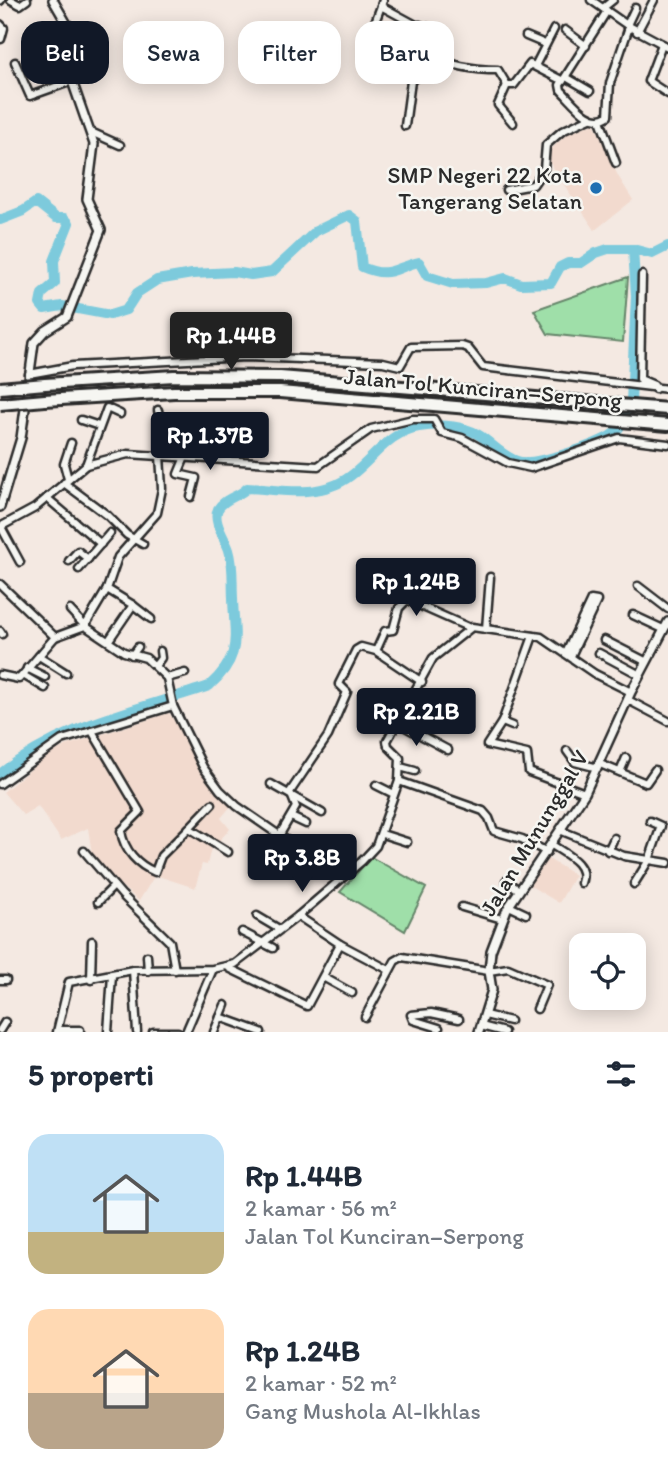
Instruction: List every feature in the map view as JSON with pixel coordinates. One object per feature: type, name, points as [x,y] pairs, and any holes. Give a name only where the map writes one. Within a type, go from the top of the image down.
[{"type":"highway","name":"Jalan Tol Kunciran–Serpong","points":[[0,388],[174,376],[280,377],[668,409]]},
{"type":"highway","name":"Jalan Tol Kunciran–Serpong","points":[[0,404],[174,391],[280,392],[668,425]]},
{"type":"street","points":[[11,0],[20,5],[27,0]]},
{"type":"street","points":[[53,0],[67,21]]},
{"type":"street","points":[[591,0],[628,26],[665,46],[648,81],[668,94]]},
{"type":"street","points":[[590,118],[561,90],[605,9],[613,0]]},
{"type":"street","points":[[638,32],[654,0]]},
{"type":"street","points":[[375,21],[382,3],[413,21]]},
{"type":"street","points":[[506,190],[533,185],[544,169],[546,145],[573,124],[590,118],[600,120],[608,116],[610,82],[635,8]]},
{"type":"street","points":[[0,24],[4,28],[1,39]]},
{"type":"street","points":[[536,66],[554,29]]},
{"type":"street","points":[[565,30],[586,46]]},
{"type":"street","points":[[526,36],[545,44]]},
{"type":"street","points":[[15,62],[21,76]]},
{"type":"street","points":[[454,62],[498,70],[507,85]]},
{"type":"street","points":[[507,85],[513,85],[530,64],[590,91]]},
{"type":"street","points":[[25,84],[30,96],[64,84]]},
{"type":"street","points":[[0,508],[21,438],[34,343],[39,335],[67,317],[101,230],[86,195],[93,149],[91,132],[73,84]]},
{"type":"street","points":[[405,126],[411,84]]},
{"type":"street","points":[[507,85],[498,106],[513,123]]},
{"type":"street","points":[[600,120],[617,163]]},
{"type":"street","points":[[91,132],[120,145]]},
{"type":"street","points":[[642,275],[640,379],[654,384],[651,389]]},
{"type":"street","points":[[29,374],[73,366],[244,357],[383,362],[400,366],[411,347],[456,345],[468,348],[483,367],[668,389]]},
{"type":"street","points":[[86,465],[107,408],[120,414]]},
{"type":"street","points":[[20,678],[55,637],[85,626],[107,589],[118,557],[139,542],[157,513],[162,455],[170,439],[161,427],[158,410]]},
{"type":"street","points":[[20,562],[0,527],[47,498],[86,465],[128,454],[318,466],[371,429],[413,419],[432,419],[438,422],[439,430],[462,438],[508,463],[531,468],[619,438],[668,444]]},
{"type":"street","points":[[81,420],[99,426]]},
{"type":"street","points":[[191,498],[196,478],[178,474],[186,457],[222,434]]},
{"type":"street","points":[[71,443],[64,464],[66,481],[139,542]]},
{"type":"street","points":[[47,498],[101,544]]},
{"type":"street","points":[[79,569],[110,533]]},
{"type":"street","points":[[69,561],[78,551],[88,559]]},
{"type":"street","points":[[486,629],[490,576]]},
{"type":"street","points":[[0,583],[55,637]]},
{"type":"street","points":[[638,586],[668,609]]},
{"type":"street","points":[[107,589],[151,619]]},
{"type":"street","points":[[592,600],[597,601],[569,654],[592,600]]},
{"type":"street","points":[[376,651],[384,631],[393,630],[404,601],[411,601],[470,628],[541,637],[595,674],[631,692]]},
{"type":"street","points":[[108,640],[133,606]]},
{"type":"street","points":[[70,610],[85,626],[132,655],[146,658],[167,678],[172,704],[204,767],[220,790],[237,806],[341,878]]},
{"type":"street","points":[[633,615],[666,626]]},
{"type":"street","name":"Jalan Mununggal V","points":[[480,1029],[492,990],[489,971],[491,951],[502,919],[585,793],[631,692],[666,626]]},
{"type":"street","points":[[80,1030],[58,1031],[68,983],[133,970],[229,968],[298,916],[368,856],[382,834],[399,781],[400,758],[387,744],[396,722],[438,653],[470,628]]},
{"type":"street","points":[[533,636],[502,722],[487,745],[527,754],[529,772],[585,793]]},
{"type":"street","points":[[604,640],[646,662]]},
{"type":"street","points":[[132,655],[138,647]]},
{"type":"street","points":[[290,792],[328,736],[347,692],[339,684],[355,651],[361,647],[376,651],[422,682]]},
{"type":"street","points":[[155,666],[162,658],[160,651]]},
{"type":"street","points":[[599,653],[640,675]]},
{"type":"street","points":[[39,656],[66,673]]},
{"type":"street","points":[[27,668],[45,677]]},
{"type":"street","points":[[167,678],[185,673]]},
{"type":"street","points":[[0,675],[20,678],[45,688]]},
{"type":"street","points":[[628,700],[668,721]]},
{"type":"street","points":[[0,784],[54,744],[172,704]]},
{"type":"street","points":[[396,722],[448,750]]},
{"type":"street","points":[[502,722],[512,726]]},
{"type":"street","points":[[92,732],[140,812],[121,831],[131,857],[155,872],[161,856],[212,804]]},
{"type":"street","points":[[567,751],[575,762],[620,772],[646,783],[655,770]]},
{"type":"street","points":[[620,772],[626,758]]},
{"type":"street","points":[[400,767],[415,771]]},
{"type":"street","points":[[399,781],[483,811],[494,831],[550,848],[581,867],[584,875],[581,883]]},
{"type":"street","points":[[271,784],[290,792],[322,813]]},
{"type":"street","points":[[376,785],[394,794]]},
{"type":"street","points":[[279,836],[296,807],[290,792]]},
{"type":"street","points":[[291,817],[306,824]]},
{"type":"street","points":[[634,884],[649,860],[661,827],[650,821]]},
{"type":"street","points":[[189,828],[228,852]]},
{"type":"street","points":[[562,831],[608,851],[668,863]]},
{"type":"street","points":[[382,834],[407,842]]},
{"type":"street","points":[[608,851],[614,838]]},
{"type":"street","points":[[84,851],[114,886],[170,942],[175,970]]},
{"type":"street","points":[[506,881],[519,890]]},
{"type":"street","points":[[98,902],[114,886]]},
{"type":"street","points":[[462,906],[502,919]]},
{"type":"street","points":[[509,906],[526,914]]},
{"type":"street","points":[[257,916],[279,929]]},
{"type":"street","points":[[298,916],[340,944],[389,971]]},
{"type":"street","points":[[242,932],[273,948]]},
{"type":"street","points":[[90,980],[92,941]]},
{"type":"street","points":[[229,968],[307,1006],[340,944]]},
{"type":"street","points":[[147,956],[148,971]]},
{"type":"street","points":[[365,1017],[389,971],[402,957],[489,971],[508,968],[546,984],[537,1009]]},
{"type":"street","points":[[133,970],[137,1032]]},
{"type":"street","points":[[186,1032],[213,970]]},
{"type":"street","points":[[108,1032],[112,975]]},
{"type":"street","points":[[323,977],[352,993]]},
{"type":"street","points":[[214,1032],[225,1005]]},
{"type":"street","points":[[442,1014],[439,1030],[413,1020],[411,1015],[442,1014],[459,1019]]},
{"type":"street","points":[[485,1015],[510,1021]]},
{"type":"street","points":[[220,1017],[261,1032]]},
{"type":"street","points":[[0,1030],[5,1022]]},
{"type":"street","points":[[480,1029],[504,1032]]},
{"type":"street","points":[[153,1032],[178,1032]]},
{"type":"shaded area","name":"SMP Negeri 22 Kota Tangerang Selatan","points":[[594,123],[618,176],[633,200],[595,230],[552,167],[547,153],[567,134]]},
{"type":"shaded area","points":[[169,713],[231,806],[221,818],[230,829],[216,844],[212,844],[207,865],[202,864],[195,888],[155,875],[139,901],[110,876],[92,854],[88,828],[61,840],[38,806],[23,815],[3,792],[47,756],[65,746]]},
{"type":"shaded area","points":[[545,857],[575,875],[559,903],[529,885]]},
{"type":"green space","points":[[628,277],[623,342],[548,334],[534,310]]},
{"type":"green space","points":[[371,857],[426,888],[405,931],[340,892]]},
{"type":"waterway","points":[[0,220],[23,211],[36,202],[56,218],[64,218],[69,223],[54,261],[55,283],[42,294],[40,304],[44,309],[62,306],[110,315],[126,310],[137,293],[157,280],[192,274],[234,272],[251,275],[272,272],[316,231],[349,215],[357,221],[362,267],[385,272],[419,262],[427,276],[453,284],[486,283],[505,278],[521,284],[551,283],[560,267],[568,263],[581,263],[608,249],[633,249]]},
{"type":"waterway","points":[[0,774],[24,757],[74,731],[209,686],[220,675],[232,656],[235,636],[232,562],[217,514],[224,502],[247,488],[292,491],[326,488],[348,478],[396,436],[419,427],[445,426],[471,431],[508,457],[525,462],[566,454],[613,434],[622,424],[631,402],[636,296],[633,249],[652,254],[668,246]]},
{"type":"place","name":"SMP Negeri 22 Kota Tangerang Selatan","points":[[596,188]]}]
